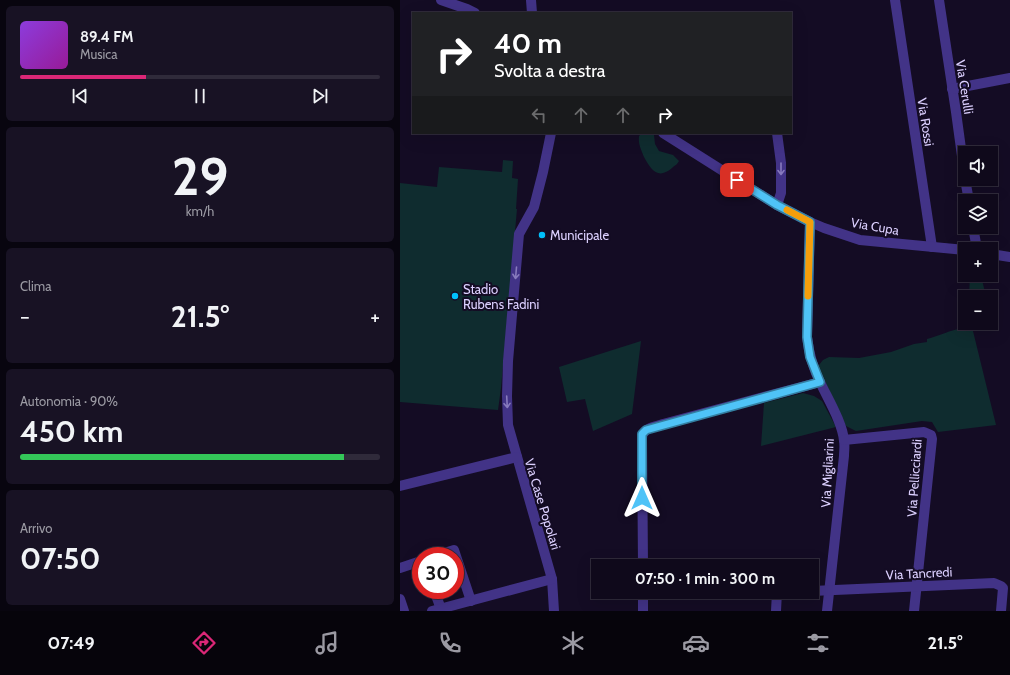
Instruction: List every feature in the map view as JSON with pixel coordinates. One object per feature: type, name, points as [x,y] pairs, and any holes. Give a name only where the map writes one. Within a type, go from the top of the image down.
[{"type":"street","points":[[441,0],[474,12]]},
{"type":"street","points":[[531,0],[532,12]]},
{"type":"street","name":"Via Rossi","points":[[895,0],[932,247]]},
{"type":"street","name":"Via Cerulli","points":[[938,0],[961,146]]},
{"type":"street","points":[[952,89],[1010,78]]},
{"type":"street","points":[[517,457],[508,425],[507,396],[508,361],[519,234],[534,207],[551,134]]},
{"type":"street","name":"Via Cupa","points":[[665,134],[777,205],[824,228],[860,240],[958,249]]},
{"type":"street","points":[[777,134],[781,163],[781,193],[777,205]]},
{"type":"street","name":"Via Migliarini","points":[[810,222],[807,337],[810,357],[820,382],[833,407],[844,440],[844,456],[827,611]]},
{"type":"street","points":[[998,255],[1010,257]]},
{"type":"street","points":[[642,559],[643,432],[656,426],[820,382]]},
{"type":"street","name":"Via Pellicciardi","points":[[844,440],[924,432],[931,435],[914,611]]},
{"type":"street","name":"Via Case Popolari","points":[[400,486],[517,457],[552,579],[554,611]]},
{"type":"street","points":[[400,568],[412,564]]},
{"type":"street","points":[[435,599],[436,610],[552,579]]},
{"type":"street","points":[[464,580],[471,601]]},
{"type":"street","name":"Via Tancredi","points":[[819,591],[994,583],[1003,588],[1001,611]]},
{"type":"street","points":[[400,599],[404,611]]},
{"type":"street","points":[[643,599],[643,611]]},
{"type":"street","points":[[776,611],[777,599]]},
{"type":"green space","points":[[641,134],[653,134],[655,144],[659,151],[673,155],[679,161],[667,172],[655,172],[649,166],[644,157],[639,142],[639,136]]},
{"type":"green space","name":"Stadio Rubens Fadini","points":[[503,160],[513,161],[512,178],[518,179],[517,209],[498,410],[400,402],[400,183],[437,187],[439,167],[502,172]]},
{"type":"green space","points":[[970,282],[983,282],[984,290],[969,290]]},
{"type":"green space","points":[[954,330],[973,330],[996,425],[938,432],[932,422],[922,421],[856,431],[846,426],[819,369],[819,365],[823,360],[829,357],[859,358],[891,352],[914,344],[927,342],[927,339]]},
{"type":"green space","points":[[641,341],[632,414],[593,431],[585,399],[567,402],[559,367]]},
{"type":"green space","points":[[803,393],[814,396],[822,401],[836,427],[761,446],[764,403]]},
{"type":"slow traffic","points":[[787,210],[810,222],[808,296]]},
{"type":"place","name":"Municipale","points":[[542,235]]},
{"type":"place","name":"Stadio Rubens Fadini","points":[[455,296]]},
{"type":"route","points":[[642,498],[642,434],[646,430],[820,382],[810,357],[807,337],[810,222],[777,205],[737,180]]}]
